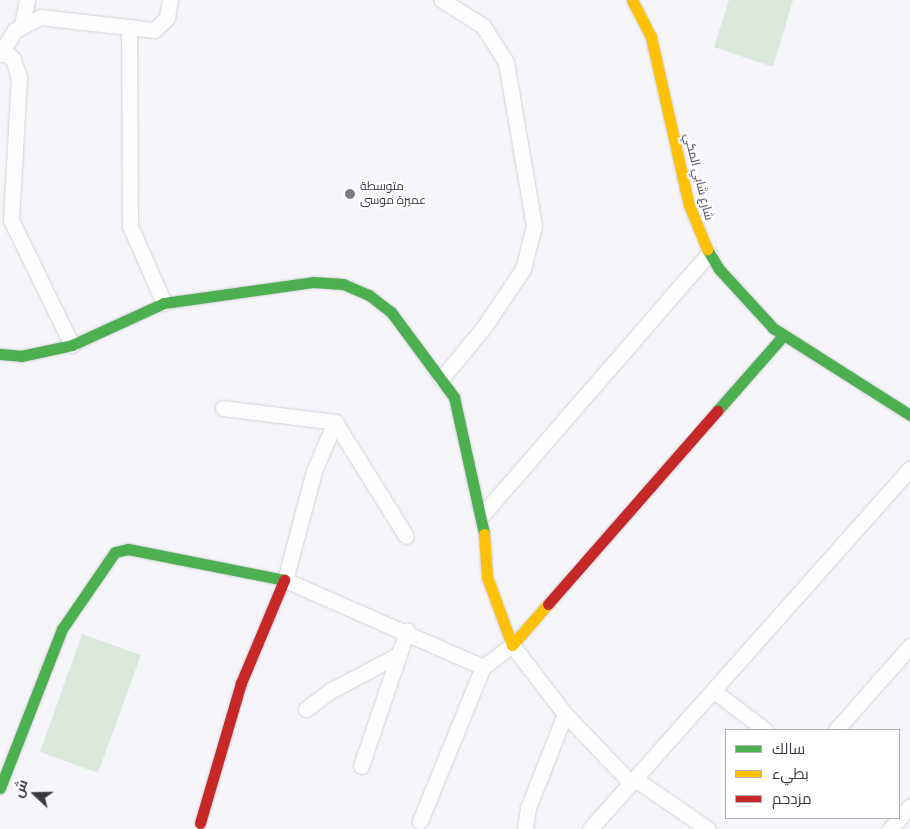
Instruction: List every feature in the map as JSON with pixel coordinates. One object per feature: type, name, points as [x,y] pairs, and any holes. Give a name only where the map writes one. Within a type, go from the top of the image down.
[{"type":"street","points":[[27,0],[22,24],[1,52],[13,59],[19,77],[6,224],[72,345]]},
{"type":"street","points":[[22,24],[50,16],[129,29],[159,27],[167,18],[170,0]]},
{"type":"street","points":[[441,379],[484,327],[523,269],[534,226],[506,62],[483,26],[442,0]]},
{"type":"street","name":"شارع شابي المكي","points":[[632,0],[651,37],[688,205],[709,253],[744,300],[783,336],[910,415]]},
{"type":"street","points":[[129,29],[130,226],[164,303]]},
{"type":"street","points":[[483,514],[709,253]]},
{"type":"street","points":[[0,354],[21,356],[72,345],[164,303],[302,283],[352,287],[391,312],[454,397],[483,514],[487,576],[512,645],[565,714],[633,781],[708,829]]},
{"type":"street","points":[[420,821],[483,667],[512,645],[783,336]]},
{"type":"street","points":[[223,408],[335,422]]},
{"type":"street","points":[[335,422],[406,536]]},
{"type":"street","points":[[200,823],[241,684],[286,580],[314,471],[335,422]]},
{"type":"street","points":[[590,829],[910,469]]},
{"type":"street","points":[[0,788],[62,629],[115,552],[128,549],[286,580],[407,631],[483,667]]},
{"type":"street","points":[[361,766],[407,631]]},
{"type":"street","points":[[837,729],[910,646]]},
{"type":"street","points":[[306,709],[330,691],[398,655]]},
{"type":"street","points":[[714,691],[764,729]]},
{"type":"street","points":[[525,829],[528,808],[565,714]]},
{"type":"street","points":[[900,818],[910,806]]},
{"type":"street","points":[[890,829],[899,819]]},
{"type":"green space","points":[[729,0],[793,0],[773,67],[714,47]]},
{"type":"green space","points":[[82,634],[141,655],[98,773],[40,752]]},
{"type":"traffic: fast","points":[[707,249],[719,269],[773,328],[910,415]]},
{"type":"traffic: fast","points":[[0,354],[21,356],[72,345],[164,303],[313,282],[343,284],[369,295],[391,312],[454,397],[484,534]]},
{"type":"traffic: fast","points":[[717,411],[783,336]]},
{"type":"traffic: fast","points":[[0,788],[62,629],[115,552],[128,549],[284,580]]},
{"type":"traffic: slow","points":[[632,0],[651,37],[689,205],[707,249]]},
{"type":"traffic: slow","points":[[484,534],[487,577],[512,645],[548,604]]},
{"type":"traffic: jam","points":[[548,604],[717,411]]},
{"type":"traffic: jam","points":[[200,823],[241,683],[284,580]]},
{"type":"place","name":"متوسطة عميرة موسى","points":[[350,194]]}]
